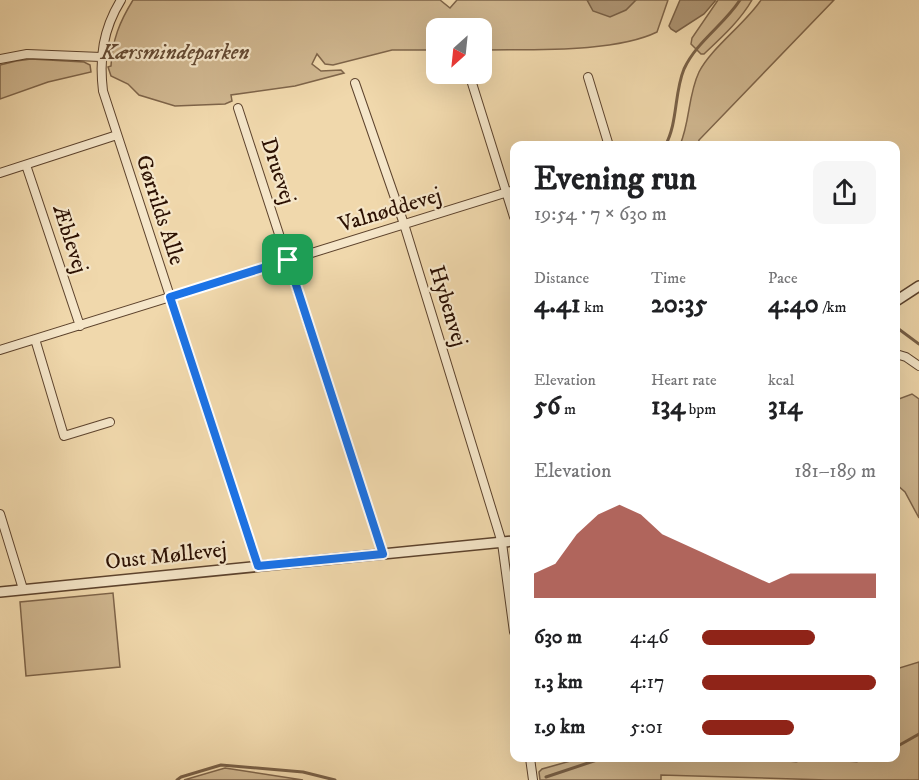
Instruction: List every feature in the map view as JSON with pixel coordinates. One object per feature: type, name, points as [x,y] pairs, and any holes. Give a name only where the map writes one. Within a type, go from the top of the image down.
[{"type":"street","name":"Gørrilds Alle","points":[[119,1],[109,22],[101,57],[103,91],[258,566]]},
{"type":"street","points":[[0,59],[27,54],[101,57]]},
{"type":"street","points":[[588,77],[607,141]]},
{"type":"street","name":"Hybenvej","points":[[355,82],[404,224],[502,543],[510,602]]},
{"type":"street","points":[[472,84],[510,188]]},
{"type":"street","name":"Druevej","points":[[238,108],[383,554]]},
{"type":"street","points":[[0,173],[117,135]]},
{"type":"street","name":"Æblevej","points":[[26,165],[80,326]]},
{"type":"street","name":"Valnøddevej","points":[[0,350],[510,191]]},
{"type":"street","points":[[900,299],[919,286]]},
{"type":"street","points":[[35,339],[64,436],[110,422]]},
{"type":"street","points":[[900,355],[919,366]]},
{"type":"street","points":[[0,514],[23,589]]},
{"type":"street","name":"Oust Møllevej","points":[[0,592],[510,542]]},
{"type":"street","points":[[531,762],[533,780]]},
{"type":"green space","name":"Kærsmindeparken","points":[[133,0],[440,0],[450,8],[457,0],[668,0],[657,32],[639,39],[595,47],[492,50],[492,18],[426,18],[426,50],[392,50],[333,65],[325,64],[317,54],[312,64],[321,71],[341,70],[344,73],[295,86],[231,95],[232,101],[225,104],[175,106],[139,95],[128,84],[111,76],[108,67],[111,66],[115,39]]},
{"type":"green space","points":[[718,0],[752,0],[730,29],[704,54],[701,54],[691,44],[692,38]]},
{"type":"green space","points":[[761,0],[834,0],[699,141],[681,141],[699,72],[704,63]]},
{"type":"green space","points":[[31,59],[84,62],[90,65],[91,72],[48,82],[0,99],[0,65]]},
{"type":"green space","points":[[912,394],[919,399],[919,518],[905,492],[900,488],[900,398]]},
{"type":"green space","points":[[113,593],[120,667],[26,676],[20,602]]},
{"type":"green space","points":[[919,662],[919,780],[661,775],[661,780],[540,780],[539,772],[542,769],[567,762],[900,762],[900,668]]},
{"type":"green space","points":[[225,768],[303,780],[184,780]]},
{"type":"shaded area","points":[[587,0],[636,0],[626,10],[610,17],[593,11]]},
{"type":"shaded area","points":[[680,0],[716,0],[704,14],[676,32],[669,26]]},
{"type":"waterway","points":[[667,141],[672,128],[681,78],[689,59],[740,0]]},
{"type":"waterway","points":[[900,330],[919,344]]},
{"type":"waterway","points":[[900,745],[919,734]]},
{"type":"waterway","points":[[546,777],[591,762]]},
{"type":"waterway","points":[[177,780],[221,765],[303,772],[335,780]]},
{"type":"route","points":[[288,260],[383,554],[258,566],[170,297],[288,260]]}]
